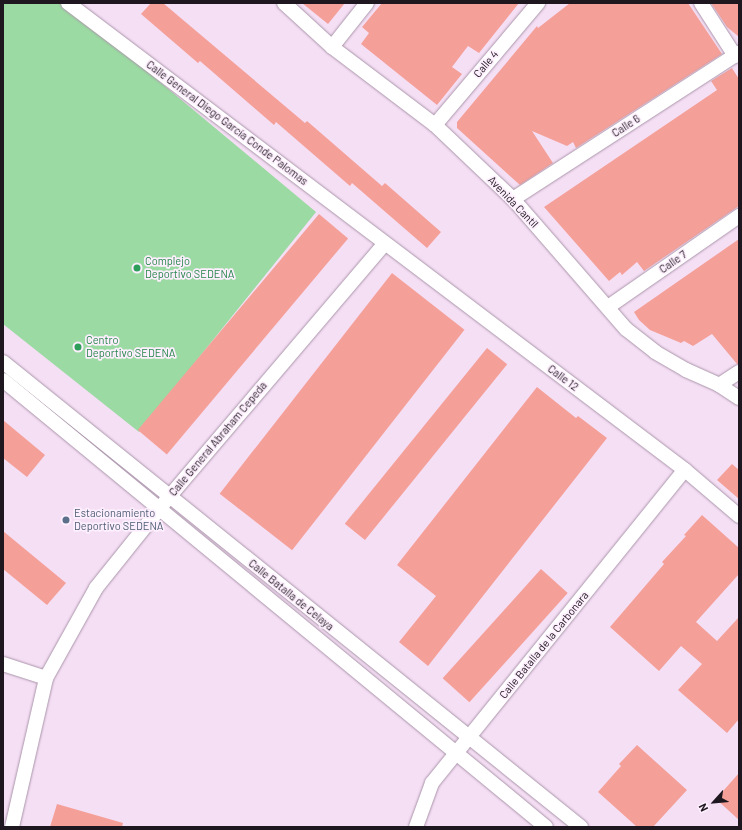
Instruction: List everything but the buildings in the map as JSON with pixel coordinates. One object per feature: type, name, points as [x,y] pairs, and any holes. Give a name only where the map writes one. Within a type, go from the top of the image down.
[{"type":"street","name":"Calle General Diego García Conde Palomas","points":[[68,3],[385,243]]},
{"type":"street","name":"Avenida Cantíl","points":[[284,3],[332,47],[435,125],[513,199],[626,329],[655,352],[686,370],[719,385],[739,398]]},
{"type":"street","points":[[332,47],[367,3]]},
{"type":"street","name":"Calle 4","points":[[435,125],[538,3]]},
{"type":"street","points":[[701,3],[737,55]]},
{"type":"street","name":"Calle 6","points":[[513,199],[737,55]]},
{"type":"street","name":"Calle 7","points":[[608,307],[739,216]]},
{"type":"street","name":"Calle 12","points":[[385,243],[685,470],[739,516]]},
{"type":"street","name":"Calle General Abraham Cepeda","points":[[12,827],[46,678],[96,588],[169,497],[385,243]]},
{"type":"street","name":"Calle Batalla de Celaya","points":[[3,362],[581,827]]},
{"type":"street","points":[[719,385],[739,372]]},
{"type":"street","name":"Calle Batalla de Celaya","points":[[3,380],[546,827]]},
{"type":"street","name":"Calle Batalla de la Carbonara","points":[[416,827],[432,783],[685,470]]},
{"type":"street","points":[[3,664],[46,678]]},
{"type":"green space","name":"Complejo Deportivo SEDENA","points":[[3,3],[65,3],[316,212],[139,432],[3,324]]},
{"type":"place","name":"Complejo Deportivo SEDENA","points":[[137,268]]},
{"type":"place","name":"Centro Deportivo SEDENA","points":[[78,347]]},
{"type":"place","name":"Estacionamiento Deportivo SEDENA","points":[[66,520]]}]
